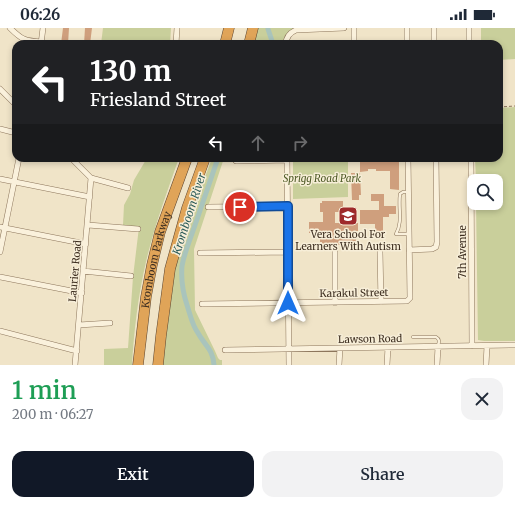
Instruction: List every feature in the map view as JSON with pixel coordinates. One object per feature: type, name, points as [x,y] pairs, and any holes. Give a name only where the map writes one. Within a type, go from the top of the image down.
[{"type":"highway","points":[[226,40],[229,28]]},
{"type":"highway","points":[[244,40],[247,28]]},
{"type":"highway","points":[[250,40],[253,28]]},
{"type":"highway","name":"Kromboom Parkway","points":[[138,365],[146,297],[152,265],[160,232],[186,162]]},
{"type":"highway","name":"Kromboom Parkway","points":[[158,365],[170,269],[187,208],[204,162]]},
{"type":"street","points":[[10,28],[24,40]]},
{"type":"street","points":[[42,40],[43,28]]},
{"type":"street","points":[[176,40],[177,28]]},
{"type":"street","points":[[286,40],[291,32],[296,30],[344,28]]},
{"type":"street","points":[[354,28],[354,40]]},
{"type":"street","points":[[407,28],[407,40]]},
{"type":"street","points":[[434,28],[434,40]]},
{"type":"street","points":[[468,28],[469,40]]},
{"type":"street","points":[[0,89],[12,101]]},
{"type":"street","points":[[0,129],[12,132]]},
{"type":"street","points":[[0,252],[2,228],[18,162]]},
{"type":"street","points":[[75,162],[91,178],[128,188]]},
{"type":"street","points":[[287,162],[289,365]]},
{"type":"street","points":[[408,162],[410,250],[436,248],[438,242],[436,162]]},
{"type":"street","name":"7th Avenue","points":[[471,162],[472,346]]},
{"type":"street","name":"Laurier Road","points":[[75,365],[91,178]]},
{"type":"street","points":[[0,179],[90,197]]},
{"type":"street","points":[[208,207],[288,206]]},
{"type":"street","points":[[88,225],[138,229]]},
{"type":"street","points":[[2,228],[86,244]]},
{"type":"street","name":"Karakul Street","points":[[202,304],[406,302],[410,298],[410,250]]},
{"type":"street","points":[[200,253],[288,252]]},
{"type":"street","points":[[335,252],[335,303]]},
{"type":"street","points":[[380,252],[382,302]]},
{"type":"street","points":[[84,271],[131,276]]},
{"type":"street","points":[[0,277],[82,292]]},
{"type":"street","points":[[79,325],[110,323]]},
{"type":"street","points":[[0,331],[76,351]]},
{"type":"street","name":"Lawson Road","points":[[225,350],[515,345]]},
{"type":"street","points":[[486,365],[487,346]]},
{"type":"street","points":[[387,365],[388,347]]},
{"type":"street","points":[[437,365],[438,347]]},
{"type":"street","points":[[340,348],[340,365]]},
{"type":"lane","points":[[409,192],[403,192],[400,194],[400,219],[396,234],[409,234]]},
{"type":"lane","points":[[413,337],[436,337],[439,339],[438,347]]},
{"type":"path","points":[[503,107],[515,106]]},
{"type":"green space","points":[[103,28],[171,28],[170,40],[102,40]]},
{"type":"green space","points":[[256,28],[311,28],[291,32],[288,40],[253,40]]},
{"type":"green space","points":[[481,28],[515,28],[515,59],[503,60],[503,40],[481,40]]},
{"type":"green space","points":[[515,107],[515,341],[484,341],[478,340],[476,210],[503,210],[503,174],[476,174],[475,162],[503,162],[503,108]]},
{"type":"green space","points":[[145,162],[178,162],[165,197],[146,262],[137,314],[132,365],[104,365],[104,349],[128,348],[133,277],[139,227],[123,225],[124,205],[130,194],[134,180]]},
{"type":"green space","points":[[211,162],[223,162],[194,249],[195,310],[218,358],[222,360],[222,365],[162,365],[172,280],[187,227]]},
{"type":"green space","name":"Sprigg Road Park","points":[[293,162],[348,162],[348,197],[293,199]]},
{"type":"building","points":[[63,28],[69,28],[68,40],[62,40]]},
{"type":"building","points":[[85,28],[92,28],[90,40],[84,40]]},
{"type":"building","points":[[360,162],[399,162],[399,190],[390,189],[390,171],[376,171],[376,169],[368,169],[368,171],[360,172]]},
{"type":"building","points":[[351,173],[360,173],[361,195],[359,195],[359,200],[352,200]]},
{"type":"building","points":[[371,194],[384,194],[384,206],[396,206],[396,214],[389,214],[389,217],[383,217],[383,231],[375,231],[375,224],[360,224],[360,210],[379,210],[379,201],[371,201]]},
{"type":"building","points":[[322,201],[343,201],[343,212],[335,212],[335,223],[358,223],[358,231],[356,231],[356,247],[322,245],[322,242],[320,242],[320,233],[309,233],[309,222],[323,222],[323,212],[320,212],[320,203],[322,203]]},
{"type":"waterway","name":"Kromboom River","points":[[268,29],[272,40]]},
{"type":"waterway","name":"Kromboom River","points":[[214,365],[212,355],[196,330],[191,319],[183,291],[182,266],[217,162]]},
{"type":"place","name":"Vera School For Learners With Autism","points":[[348,216]]},
{"type":"route","points":[[240,207],[288,206],[288,303]]}]
